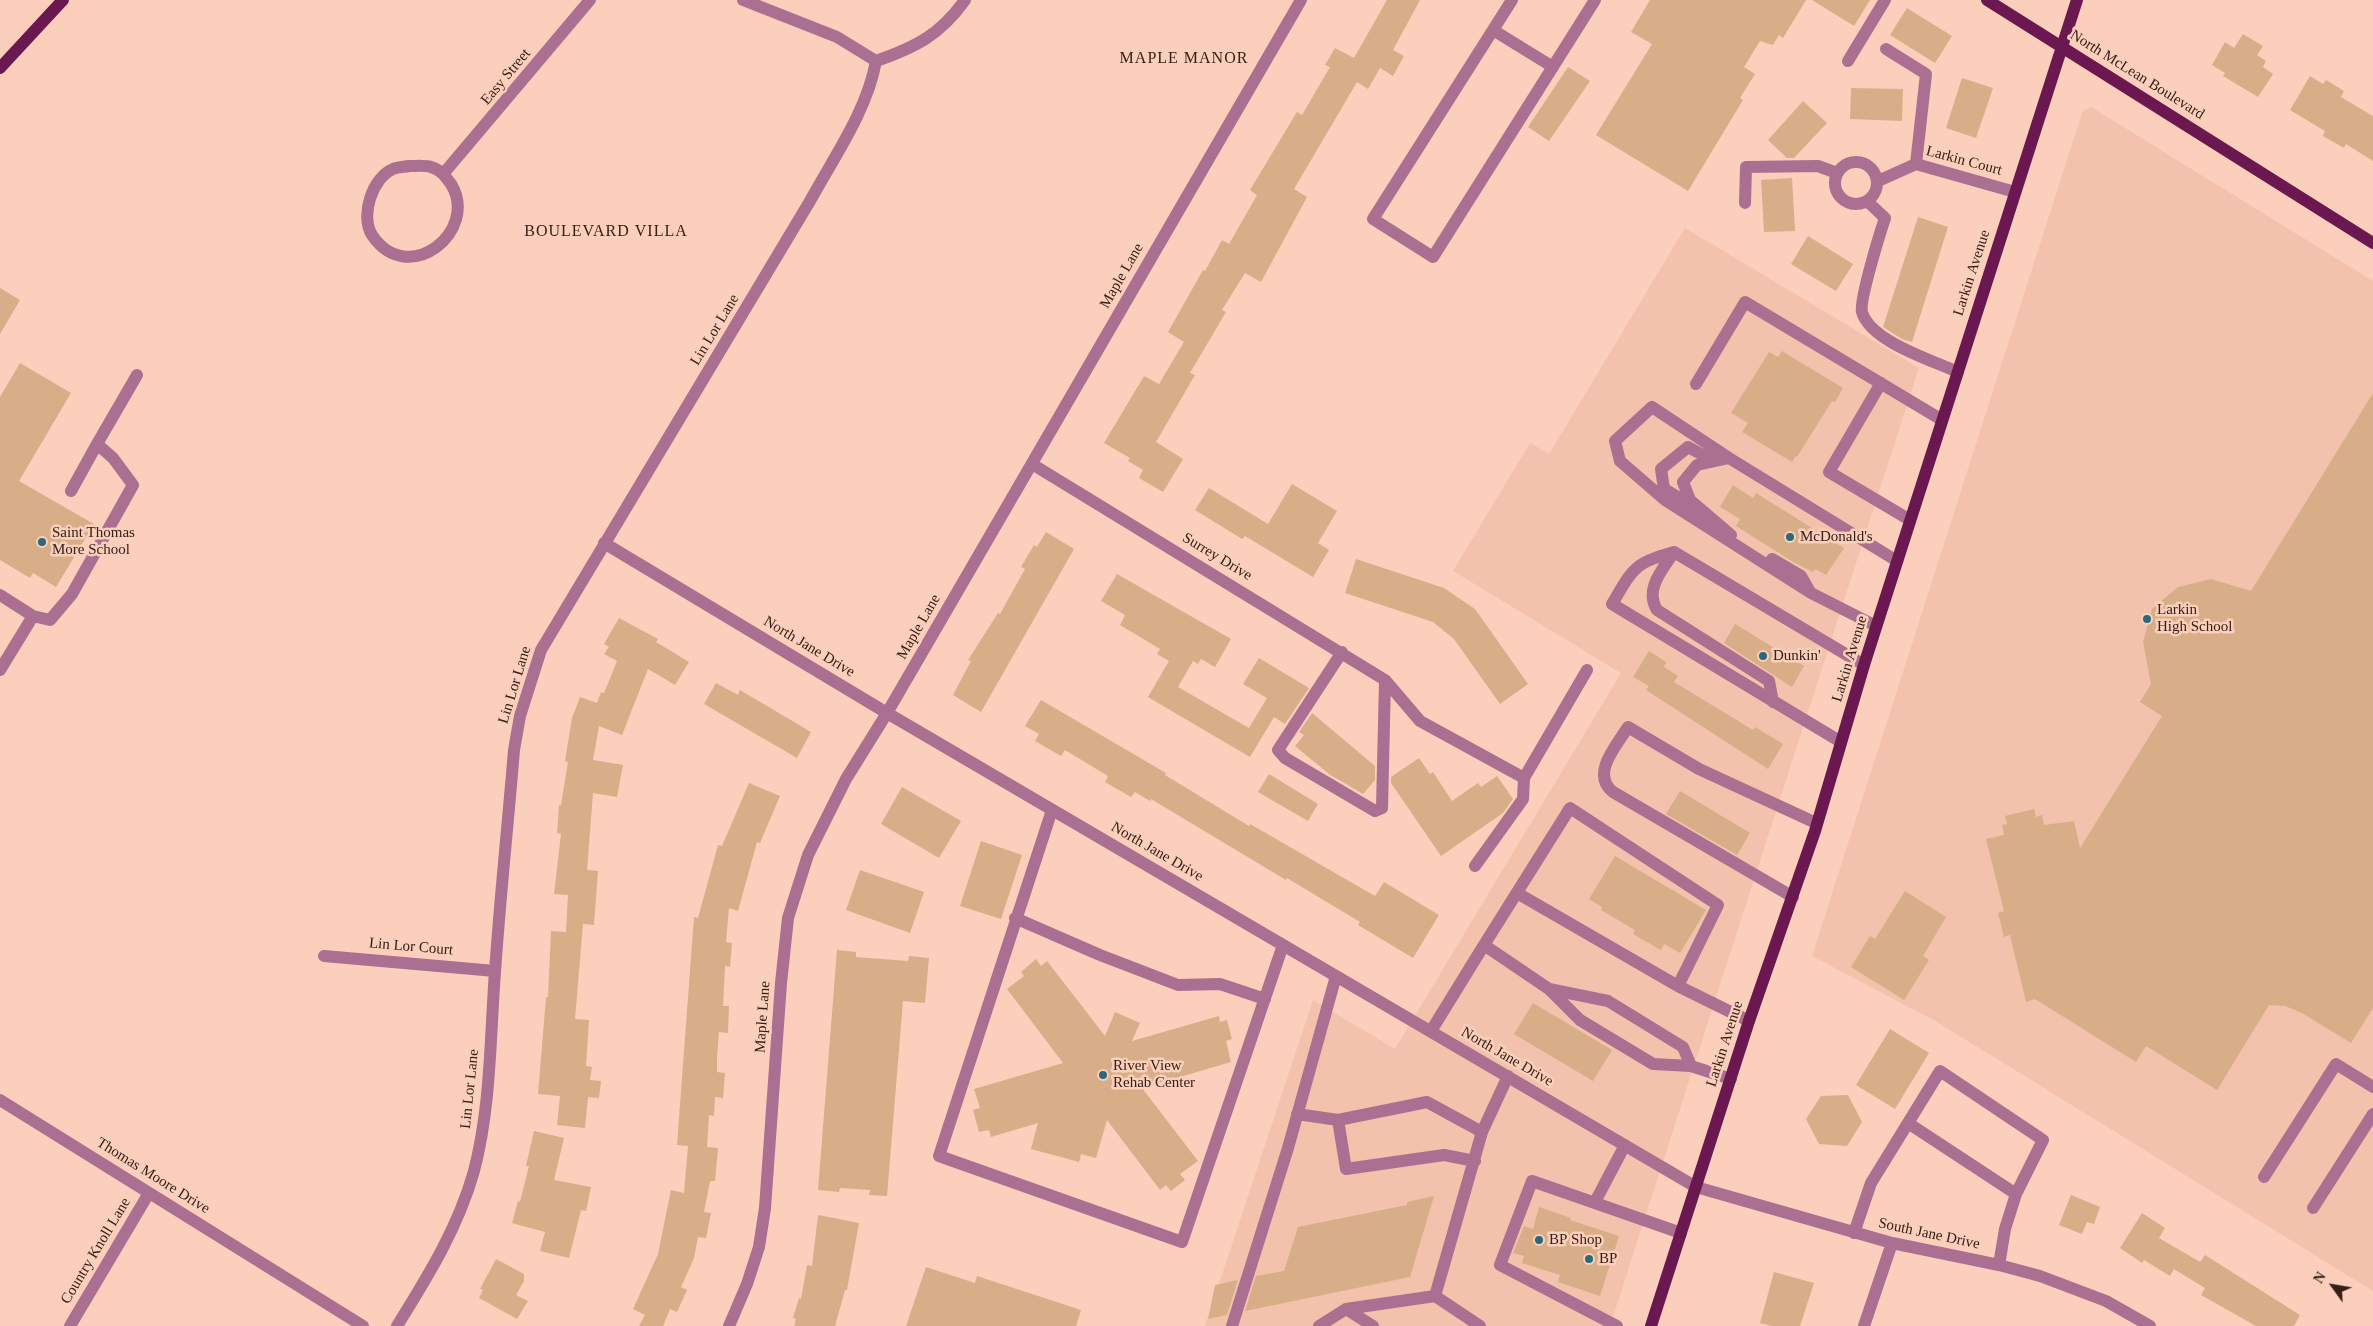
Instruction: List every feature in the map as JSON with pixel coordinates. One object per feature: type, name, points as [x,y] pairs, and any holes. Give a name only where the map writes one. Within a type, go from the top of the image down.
[{"type":"main road","points":[[0,68],[63,0]]},
{"type":"main road","name":"North McLean Boulevard","points":[[1987,0],[2373,243]]},
{"type":"main road","name":"Larkin Avenue","points":[[1651,1326],[1749,1021],[1816,824],[1876,626],[2077,0]]},
{"type":"street","name":"Easy Street","points":[[444,173],[590,0]]},
{"type":"street","points":[[743,0],[837,37],[876,61],[904,52],[934,35],[950,20],[965,0]]},
{"type":"street","name":"Maple Lane","points":[[729,1326],[747,1284],[759,1247],[765,1208],[781,982],[788,918],[808,855],[846,779],[887,713],[1301,0]]},
{"type":"street","points":[[1512,0],[1373,219],[1433,257],[1596,0]]},
{"type":"street","points":[[1848,61],[1885,0]]},
{"type":"street","points":[[1493,30],[1553,67]]},
{"type":"street","points":[[1886,49],[1926,74],[1916,164]]},
{"type":"street","name":"Lin Lor Lane","points":[[397,1326],[440,1256],[458,1216],[473,1171],[488,1090],[495,971],[514,750],[520,716],[541,650],[810,201],[864,98],[872,81],[876,61]]},
{"type":"street","points":[[1858,161],[1872,167],[1878,181],[1874,194],[1868,200],[1857,204],[1850,204],[1839,196],[1834,184],[1837,173],[1844,165],[1858,161]]},
{"type":"street","name":"Larkin Court","points":[[1878,181],[1916,164],[2015,192]]},
{"type":"street","points":[[408,166],[430,166],[444,173],[454,189],[457,206],[454,225],[445,240],[429,254],[410,258],[393,254],[379,245],[368,229],[366,212],[371,194],[380,182],[392,169],[408,166]]},
{"type":"street","points":[[1745,203],[1746,168],[1818,166],[1837,173]]},
{"type":"street","points":[[1868,200],[1885,218],[1861,306],[1867,323],[1878,335],[1958,372]]},
{"type":"street","points":[[1696,384],[1745,302],[1942,420]]},
{"type":"street","points":[[71,491],[137,375]]},
{"type":"street","points":[[1881,383],[1829,472],[1910,520]]},
{"type":"street","points":[[1876,626],[1811,594],[1664,500],[1620,461],[1615,441],[1652,407],[1729,458],[1897,561]]},
{"type":"street","points":[[0,595],[33,616],[50,620],[72,594],[132,485],[113,458],[97,444]]},
{"type":"street","points":[[1705,513],[1664,489],[1662,469],[1688,447],[1714,461]]},
{"type":"street","points":[[1729,458],[1697,465],[1683,482],[1690,500],[1732,536],[1801,576],[1811,594]]},
{"type":"street","name":"Surrey Drive","points":[[1032,464],[1386,680],[1420,721],[1524,778]]},
{"type":"street","name":"North Jane Drive","points":[[604,543],[887,713],[1696,1187]]},
{"type":"street","points":[[1841,742],[1612,604],[1634,569],[1653,558],[1674,552],[1864,665]]},
{"type":"street","points":[[1674,552],[1652,589],[1657,610],[1769,681],[1774,702]]},
{"type":"street","points":[[0,670],[33,616]]},
{"type":"street","points":[[1342,652],[1278,750],[1285,758],[1374,811],[1382,808],[1386,680]]},
{"type":"street","points":[[1475,866],[1522,799],[1524,778],[1587,670]]},
{"type":"street","points":[[1792,897],[1612,792],[1604,782],[1603,770],[1628,726],[1699,769],[1816,824]]},
{"type":"street","points":[[1431,1031],[1570,808],[1718,905],[1678,986]]},
{"type":"street","points":[[1052,810],[1015,918],[939,1156],[1182,1242],[1283,945]]},
{"type":"street","points":[[1517,893],[1678,986],[1749,1021]]},
{"type":"street","points":[[1015,918],[1100,955],[1178,985],[1220,984],[1265,999]]},
{"type":"street","points":[[1484,945],[1549,989],[1580,1020],[1653,1064],[1692,1066],[1731,1079]]},
{"type":"street","name":"Lin Lor Court","points":[[324,956],[495,971]]},
{"type":"street","points":[[1232,1326],[1288,1148],[1336,976]]},
{"type":"street","points":[[1549,989],[1608,1001],[1683,1047],[1692,1066]]},
{"type":"street","points":[[2264,1177],[2336,1064],[2373,1087]]},
{"type":"street","points":[[1854,1233],[1871,1183],[1940,1071],[2043,1140],[2016,1194],[2005,1229],[1998,1265]]},
{"type":"street","points":[[1435,1296],[1482,1132],[1508,1076]]},
{"type":"street","name":"Thomas Moore Drive","points":[[0,1100],[363,1326]]},
{"type":"street","points":[[1297,1114],[1338,1120],[1427,1102],[1482,1132]]},
{"type":"street","points":[[2313,1208],[2373,1114]]},
{"type":"street","points":[[1338,1120],[1346,1170],[1444,1155],[1474,1161]]},
{"type":"street","points":[[1908,1123],[2016,1194]]},
{"type":"street","points":[[1595,1202],[1625,1145]]},
{"type":"street","points":[[1617,1326],[1500,1265],[1532,1181],[1681,1233]]},
{"type":"street","name":"South Jane Drive","points":[[1696,1187],[1854,1233],[1892,1243],[1998,1265],[2081,1290],[2106,1301],[2150,1326]]},
{"type":"street","name":"Country Knoll Lane","points":[[70,1326],[149,1193]]},
{"type":"street","points":[[1864,1326],[1892,1243]]},
{"type":"street","points":[[1319,1326],[1346,1308],[1435,1296],[1480,1326]]},
{"type":"street","points":[[1346,1308],[1373,1326]]},
{"type":"shaded area","name":"Larkin High School","points":[[2091,107],[2373,281],[2373,1291],[1937,1022],[1812,956],[2082,113]]},
{"type":"shaded area","points":[[1685,228],[1919,368],[1610,1326],[1205,1326],[1313,1000],[1395,1049],[1621,673],[1453,571],[1530,443],[1549,454]]},
{"type":"building","points":[[1387,0],[1420,0],[1393,50],[1404,56],[1393,76],[1380,68],[1368,89],[1357,82],[1294,189],[1307,197],[1261,282],[1245,273],[1222,310],[1226,312],[1190,373],[1195,375],[1156,442],[1183,459],[1163,492],[1139,478],[1143,470],[1128,461],[1130,458],[1104,443],[1144,376],[1159,384],[1184,342],[1168,332],[1222,240],[1229,244],[1257,195],[1250,190],[1297,112],[1302,115],[1330,67],[1325,65],[1335,48],[1354,58]]},
{"type":"building","points":[[1650,0],[1806,0],[1783,38],[1779,35],[1773,45],[1760,41],[1744,67],[1755,74],[1740,98],[1743,100],[1688,191],[1596,135],[1652,44],[1631,32]]},
{"type":"building","points":[[1812,0],[1870,0],[1854,26]]},
{"type":"building","points":[[1907,8],[1952,36],[1935,63],[1890,35]]},
{"type":"building","points":[[2243,34],[2263,46],[2257,55],[2266,61],[2263,67],[2273,74],[2258,97],[2223,76],[2225,73],[2212,65],[2225,42],[2234,48]]},
{"type":"building","points":[[1568,67],[1590,81],[1549,141],[1528,127]]},
{"type":"building","points":[[2310,76],[2323,84],[2326,80],[2344,91],[2341,97],[2373,116],[2373,161],[2346,144],[2344,148],[2323,136],[2325,131],[2290,110]]},
{"type":"building","points":[[1962,78],[1993,88],[1976,138],[1946,128]]},
{"type":"building","points":[[1851,88],[1903,89],[1902,121],[1850,119]]},
{"type":"building","points":[[1803,101],[1827,123],[1794,158],[1787,158],[1768,140]]},
{"type":"building","points":[[1792,178],[1795,231],[1764,232],[1761,180]]},
{"type":"building","points":[[1918,217],[1948,227],[1912,342],[1902,339],[1883,327]]},
{"type":"building","points":[[1808,236],[1853,264],[1836,291],[1791,264]]},
{"type":"building","points":[[0,288],[20,300],[0,334]]},
{"type":"building","points":[[1782,351],[1843,388],[1835,402],[1832,401],[1792,462],[1742,432],[1748,423],[1731,413],[1769,352],[1778,357]]},
{"type":"building","points":[[20,363],[71,393],[19,481],[94,524],[56,587],[33,573],[30,578],[0,560],[0,397]]},
{"type":"building","name":"Larkin High School","points":[[2373,393],[2373,1008],[2351,1043],[2302,1013],[2285,1006],[2269,1005],[2217,1090],[2146,1046],[2136,1062],[2035,999],[2026,1002],[2010,935],[2004,937],[1998,913],[2004,911],[1986,839],[2004,835],[2002,825],[2007,824],[2005,816],[2034,809],[2036,817],[2042,815],[2044,825],[2074,821],[2080,848],[2162,716],[2140,702],[2151,684],[2143,642],[2152,609],[2178,587],[2211,579],[2251,591]]},
{"type":"building","points":[[1292,484],[1337,511],[1318,543],[1329,550],[1313,577],[1245,536],[1242,539],[1195,510],[1209,488],[1268,524]]},
{"type":"building","name":"McDonald's","points":[[1733,485],[1753,498],[1756,493],[1844,548],[1826,575],[1815,569],[1813,572],[1795,563],[1736,526],[1740,519],[1720,507]]},
{"type":"building","points":[[1046,532],[1074,549],[981,712],[953,695],[971,661],[968,660],[998,613],[1000,614],[1025,569],[1021,567],[1034,545],[1037,547]]},
{"type":"building","points":[[1356,559],[1444,588],[1475,609],[1528,684],[1500,704],[1454,639],[1433,622],[1345,593]]},
{"type":"building","points":[[1117,574],[1231,639],[1215,667],[1201,659],[1198,664],[1193,661],[1178,687],[1249,728],[1267,698],[1243,684],[1259,658],[1309,688],[1285,724],[1274,717],[1250,757],[1148,697],[1169,661],[1157,654],[1160,649],[1120,625],[1125,615],[1101,601]]},
{"type":"building","points":[[619,618],[658,639],[656,642],[689,662],[675,685],[648,669],[622,735],[599,726],[593,760],[623,765],[617,797],[593,793],[587,870],[598,871],[594,925],[583,924],[575,1019],[589,1020],[586,1066],[592,1067],[590,1080],[601,1081],[599,1098],[588,1097],[585,1128],[557,1125],[560,1096],[538,1094],[546,997],[548,997],[551,931],[566,932],[568,895],[554,894],[561,834],[557,833],[559,805],[561,805],[568,762],[565,761],[572,718],[580,697],[597,703],[601,692],[604,693],[617,661],[604,654],[609,647],[604,644]]},
{"type":"building","name":"Dunkin'","points":[[1735,624],[1804,666],[1792,687],[1724,643]]},
{"type":"building","points":[[1649,651],[1666,662],[1664,667],[1678,676],[1674,682],[1753,730],[1755,727],[1783,744],[1768,769],[1646,690],[1649,686],[1633,677]]},
{"type":"building","points":[[716,683],[738,695],[740,690],[811,732],[797,758],[704,704]]},
{"type":"building","points":[[1041,700],[1166,773],[1165,775],[1249,826],[1250,824],[1375,896],[1384,882],[1439,915],[1413,958],[1358,925],[1360,922],[1151,799],[1150,801],[1135,792],[1131,797],[1105,782],[1108,776],[1065,750],[1061,756],[1035,741],[1039,734],[1025,726]]},
{"type":"building","points":[[1312,713],[1375,766],[1375,780],[1363,794],[1329,774],[1295,746],[1304,735],[1299,732]]},
{"type":"building","points":[[1419,758],[1430,774],[1433,772],[1452,801],[1478,783],[1481,787],[1497,776],[1513,799],[1503,813],[1441,856],[1391,783],[1391,777]]},
{"type":"building","points":[[1269,774],[1318,804],[1308,821],[1258,792]]},
{"type":"building","points":[[749,783],[780,796],[760,843],[757,842],[738,911],[729,908],[726,942],[732,943],[730,967],[725,966],[723,1006],[729,1006],[728,1033],[719,1032],[717,1057],[717,1072],[725,1073],[723,1098],[715,1097],[714,1116],[709,1115],[707,1147],[718,1148],[715,1181],[710,1181],[704,1212],[711,1213],[706,1238],[698,1237],[694,1258],[681,1287],[687,1290],[677,1312],[670,1309],[663,1326],[639,1326],[645,1315],[633,1309],[658,1254],[671,1190],[684,1193],[688,1146],[677,1145],[694,917],[698,918],[718,845],[722,846]]},
{"type":"building","points":[[902,787],[961,821],[939,858],[881,824]]},
{"type":"building","points":[[1680,791],[1750,833],[1737,855],[1666,814]]},
{"type":"building","points":[[981,841],[1022,855],[1001,919],[960,906]]},
{"type":"building","points":[[1615,856],[1706,910],[1680,953],[1664,944],[1661,950],[1633,934],[1635,930],[1601,910],[1602,907],[1589,899]]},
{"type":"building","points":[[860,870],[924,892],[910,933],[846,910]]},
{"type":"building","points":[[1905,891],[1946,917],[1923,956],[1929,960],[1904,1000],[1851,967],[1870,936],[1875,939]]},
{"type":"building","points":[[837,950],[856,952],[856,957],[908,961],[909,956],[929,958],[925,1003],[903,1001],[887,1196],[869,1195],[870,1190],[840,1188],[839,1192],[818,1190]]},
{"type":"building","name":"River View Rehab Center","points":[[1036,959],[1041,966],[1047,961],[1105,1036],[1115,1012],[1140,1023],[1132,1041],[1219,1016],[1220,1022],[1227,1020],[1232,1039],[1226,1041],[1231,1062],[1142,1088],[1198,1161],[1180,1174],[1185,1180],[1171,1191],[1166,1185],[1160,1190],[1107,1120],[1096,1158],[1081,1154],[1079,1162],[1031,1149],[1038,1123],[991,1137],[989,1130],[979,1132],[973,1110],[980,1108],[974,1089],[1063,1063],[1007,989],[1024,976],[1021,972]]},
{"type":"building","points":[[1533,1003],[1612,1050],[1593,1081],[1514,1034]]},
{"type":"building","points":[[1890,1029],[1929,1053],[1895,1109],[1856,1085]]},
{"type":"building","points":[[1848,1095],[1862,1122],[1847,1146],[1819,1144],[1806,1119],[1821,1096]]},
{"type":"building","points":[[534,1131],[564,1138],[554,1180],[591,1187],[586,1211],[581,1210],[569,1258],[540,1251],[545,1232],[512,1223],[518,1201],[520,1202],[529,1166],[526,1166]]},
{"type":"building","points":[[2071,1195],[2100,1207],[2094,1224],[2087,1222],[2082,1234],[2059,1225]]},
{"type":"building","points":[[1434,1196],[1410,1277],[1245,1311],[1256,1276],[1284,1271],[1298,1227],[1407,1205],[1407,1202]]},
{"type":"building","points":[[1539,1207],[1571,1218],[1570,1220],[1619,1236],[1600,1296],[1558,1282],[1560,1275],[1522,1263],[1524,1256],[1513,1253],[1524,1226],[1533,1229]]},
{"type":"building","points":[[2142,1213],[2165,1228],[2159,1238],[2200,1262],[2205,1255],[2300,1315],[2294,1326],[2256,1326],[2201,1295],[2205,1288],[2174,1269],[2170,1276],[2144,1260],[2142,1263],[2120,1248]]},
{"type":"building","points":[[818,1215],[859,1223],[847,1290],[845,1290],[835,1326],[794,1326],[796,1319],[793,1318],[799,1298],[801,1299],[807,1265],[812,1266]]},
{"type":"building","points":[[496,1259],[524,1274],[524,1281],[516,1295],[528,1301],[517,1319],[479,1298],[483,1290],[480,1289]]},
{"type":"building","points":[[926,1267],[975,1283],[977,1276],[1081,1310],[1076,1326],[906,1326]]},
{"type":"building","points":[[1774,1272],[1814,1283],[1800,1326],[1772,1326],[1760,1323]]},
{"type":"building","points":[[1238,1280],[1227,1315],[1208,1319],[1215,1285]]},
{"type":"place","name":"McDonald's","points":[[1790,537]]},
{"type":"place","name":"Saint Thomas More School","points":[[42,542]]},
{"type":"place","name":"Larkin High School","points":[[2147,619]]},
{"type":"place","name":"Dunkin'","points":[[1763,656]]},
{"type":"place","name":"River View Rehab Center","points":[[1103,1075]]},
{"type":"place","name":"BP Shop","points":[[1539,1240]]},
{"type":"place","name":"BP","points":[[1589,1259]]},
{"type":"district","name":"MAPLE MANOR","points":[[1184,59]]},
{"type":"district","name":"BOULEVARD VILLA","points":[[606,232]]}]
